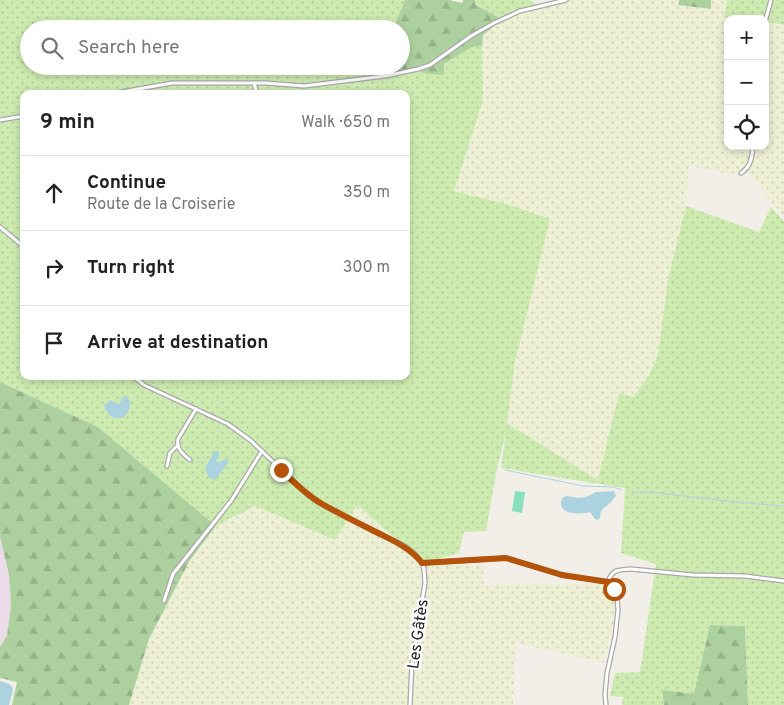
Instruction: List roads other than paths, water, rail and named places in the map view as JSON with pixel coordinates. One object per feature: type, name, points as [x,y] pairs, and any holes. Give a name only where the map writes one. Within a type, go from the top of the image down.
[{"type":"street","points":[[410,71],[430,65],[471,36],[497,21],[520,11],[566,0]]},
{"type":"street","points":[[767,15],[771,0]]},
{"type":"street","points":[[133,90],[172,83],[254,83],[304,86],[390,75]]},
{"type":"street","points":[[254,83],[256,90]]},
{"type":"street","points":[[0,120],[20,117]]},
{"type":"street","points":[[741,173],[746,170],[751,161],[753,150]]},
{"type":"street","points":[[0,227],[20,244]]},
{"type":"street","points":[[138,380],[144,385],[238,430],[308,496],[406,547],[422,563],[506,558],[562,575],[608,582],[617,596],[618,610],[615,638],[607,673],[606,705]]},
{"type":"street","points":[[167,466],[170,453],[177,446],[178,439],[196,409]]},
{"type":"street","points":[[177,446],[190,460]]},
{"type":"street","points":[[164,601],[173,574],[231,501],[262,451]]},
{"type":"street","name":"Les Gâtès","points":[[410,705],[412,663],[425,583],[422,563]]},
{"type":"street","points":[[608,582],[613,572],[631,569],[693,575],[745,576],[784,581]]},
{"type":"water","points":[[124,396],[130,401],[127,413],[120,418],[111,416],[104,406],[110,400],[119,404]]},
{"type":"water","points":[[215,451],[220,453],[217,462],[225,459],[228,460],[228,463],[214,481],[208,476],[205,468]]},
{"type":"water","points":[[614,491],[616,496],[602,510],[598,520],[590,512],[572,513],[564,510],[562,507],[561,502],[566,496],[579,498],[596,492]]},
{"type":"water","points":[[0,681],[11,686],[13,690],[9,705],[0,705]]},
{"type":"waterway","points":[[505,470],[583,486],[614,487],[622,490]]},
{"type":"waterway","points":[[633,492],[650,492],[784,506]]}]
